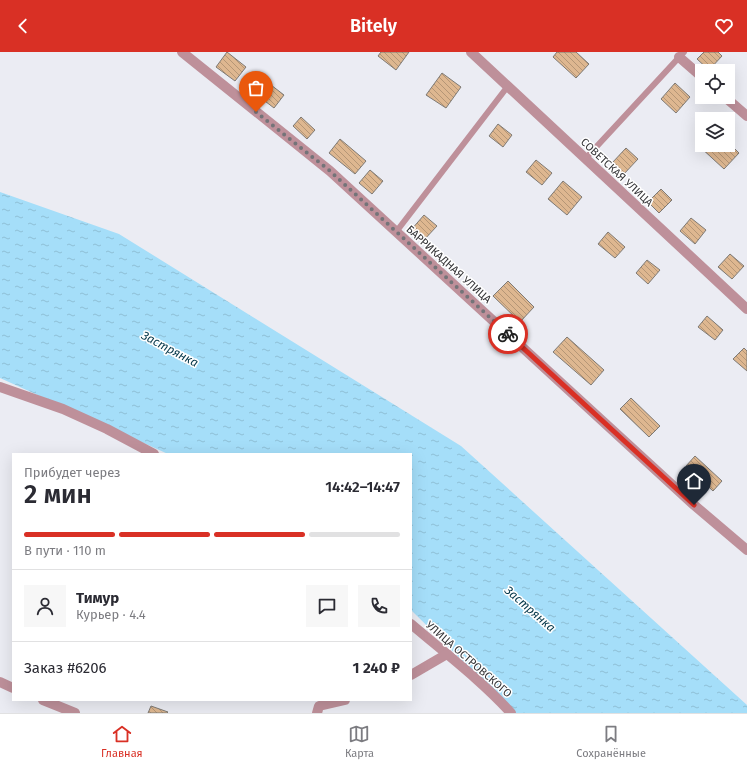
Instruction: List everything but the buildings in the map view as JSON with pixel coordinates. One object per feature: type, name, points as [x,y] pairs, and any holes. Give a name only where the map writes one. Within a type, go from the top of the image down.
[{"type":"street","name":"БАРРИКАДНАЯ УЛИЦА","points":[[182,52],[330,171],[694,505],[747,550]]},
{"type":"street","name":"СОВЕТСКАЯ УЛИЦА","points":[[471,52],[747,309]]},
{"type":"street","points":[[681,55],[695,70]]},
{"type":"street","points":[[732,104],[747,116]]},
{"type":"street","points":[[0,387],[63,409],[107,429],[152,453]]},
{"type":"street","name":"УЛИЦА ОСТРОВСКОГО","points":[[412,625],[500,701],[511,713]]},
{"type":"street","points":[[412,674],[447,654]]},
{"type":"street","points":[[0,682],[12,688]]},
{"type":"street","points":[[45,701],[75,713]]},
{"type":"street","points":[[317,713],[319,706],[341,701]]},
{"type":"lane","points":[[586,158],[681,55]]},
{"type":"lane","points":[[396,232],[508,86]]},
{"type":"water","name":"Застрянка","points":[[0,192],[119,234],[461,446],[747,705],[747,713],[514,713],[412,611],[412,453],[166,453],[0,378]]},
{"type":"way so far","points":[[256,112],[330,171],[508,334]]},
{"type":"route","points":[[508,334],[694,505]]}]
